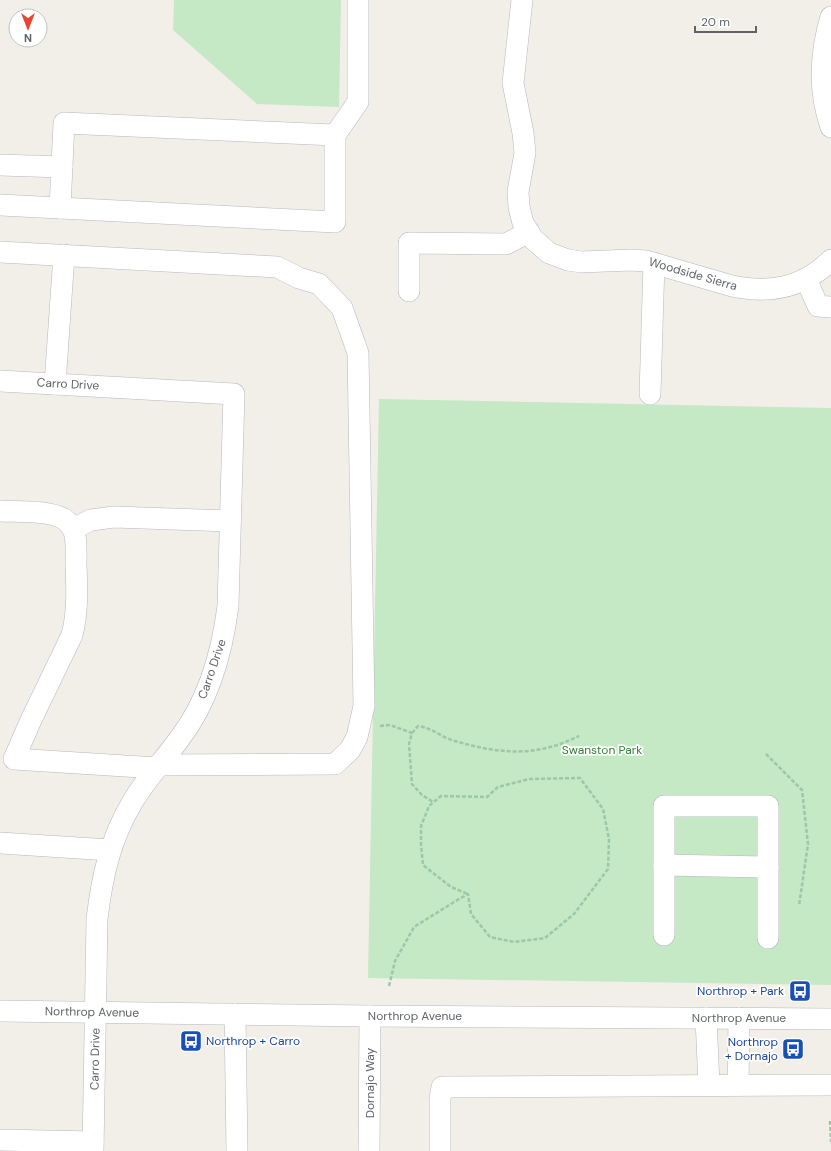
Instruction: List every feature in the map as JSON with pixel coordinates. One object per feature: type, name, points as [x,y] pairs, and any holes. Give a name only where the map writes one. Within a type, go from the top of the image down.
[{"type":"street","points":[[0,205],[334,222],[335,135],[358,102],[358,0]]},
{"type":"street","name":"Woodside Sierra","points":[[522,0],[513,83],[523,133],[524,153],[518,192],[519,206],[523,224],[533,239],[541,247],[549,253],[568,260],[581,262],[631,260],[646,261],[732,286],[745,289],[763,290],[788,286],[806,279],[831,260]]},
{"type":"street","points":[[831,17],[827,30],[822,61],[821,81],[826,111],[831,127]]},
{"type":"street","points":[[60,208],[64,123],[335,135]]},
{"type":"street","points":[[0,165],[62,167]]},
{"type":"street","points":[[409,291],[409,243],[506,244],[528,232]]},
{"type":"street","points":[[0,252],[277,267],[299,278],[319,284],[342,308],[358,354],[364,706],[357,737],[350,750],[335,764],[158,766],[7,759],[31,720],[72,635],[75,623],[77,601],[76,545],[73,528],[57,516],[0,511]]},
{"type":"street","points":[[55,384],[64,255]]},
{"type":"street","points":[[650,394],[654,263]]},
{"type":"street","points":[[806,279],[818,306],[831,307]]},
{"type":"street","name":"Carro Drive","points":[[0,380],[234,394],[228,606],[218,661],[203,700],[181,737],[132,802],[110,850],[101,884],[97,919],[93,1146]]},
{"type":"street","points":[[73,528],[91,520],[114,517],[230,521]]},
{"type":"street","points":[[664,936],[664,806],[768,806],[768,938]]},
{"type":"street","points":[[0,843],[110,850]]},
{"type":"street","points":[[664,865],[768,867]]},
{"type":"street","name":"Northrop Avenue","points":[[0,1010],[370,1016],[831,1019]]},
{"type":"street","points":[[235,1014],[237,1151]]},
{"type":"street","name":"Dornajo Way","points":[[369,1151],[370,1016]]},
{"type":"street","points":[[706,1018],[709,1086]]},
{"type":"street","points":[[738,1086],[739,1018]]},
{"type":"street","points":[[440,1151],[440,1099],[442,1087],[831,1085]]},
{"type":"street","points":[[0,1140],[93,1146]]},
{"type":"path","points":[[359,727],[390,725],[412,733]]},
{"type":"path","points":[[433,802],[422,795],[412,784],[409,744],[412,733],[418,726],[428,728],[453,741],[494,750],[531,751],[551,747],[579,736]]},
{"type":"path","points":[[766,754],[802,790],[808,844],[799,906]]},
{"type":"path","points":[[580,778],[603,809],[609,839],[608,870],[574,914],[545,938],[514,942],[490,937],[471,914],[468,894],[451,887],[423,865],[421,826],[429,806],[441,796],[486,797],[498,787],[528,779],[580,778]]},
{"type":"path","points":[[389,986],[395,961],[414,927],[468,894]]},
{"type":"path","points":[[830,1121],[831,1142]]},
{"type":"green space","points":[[174,0],[341,0],[339,107],[257,104],[173,30]]},
{"type":"green space","name":"Swanston Park","points":[[379,399],[831,408],[831,985],[368,978]]},
{"type":"place","name":"Northrop + Park","points":[[800,991]]},
{"type":"place","name":"Northrop + Carro","points":[[191,1041]]},
{"type":"place","name":"Northrop + Dornajo","points":[[793,1049]]}]
